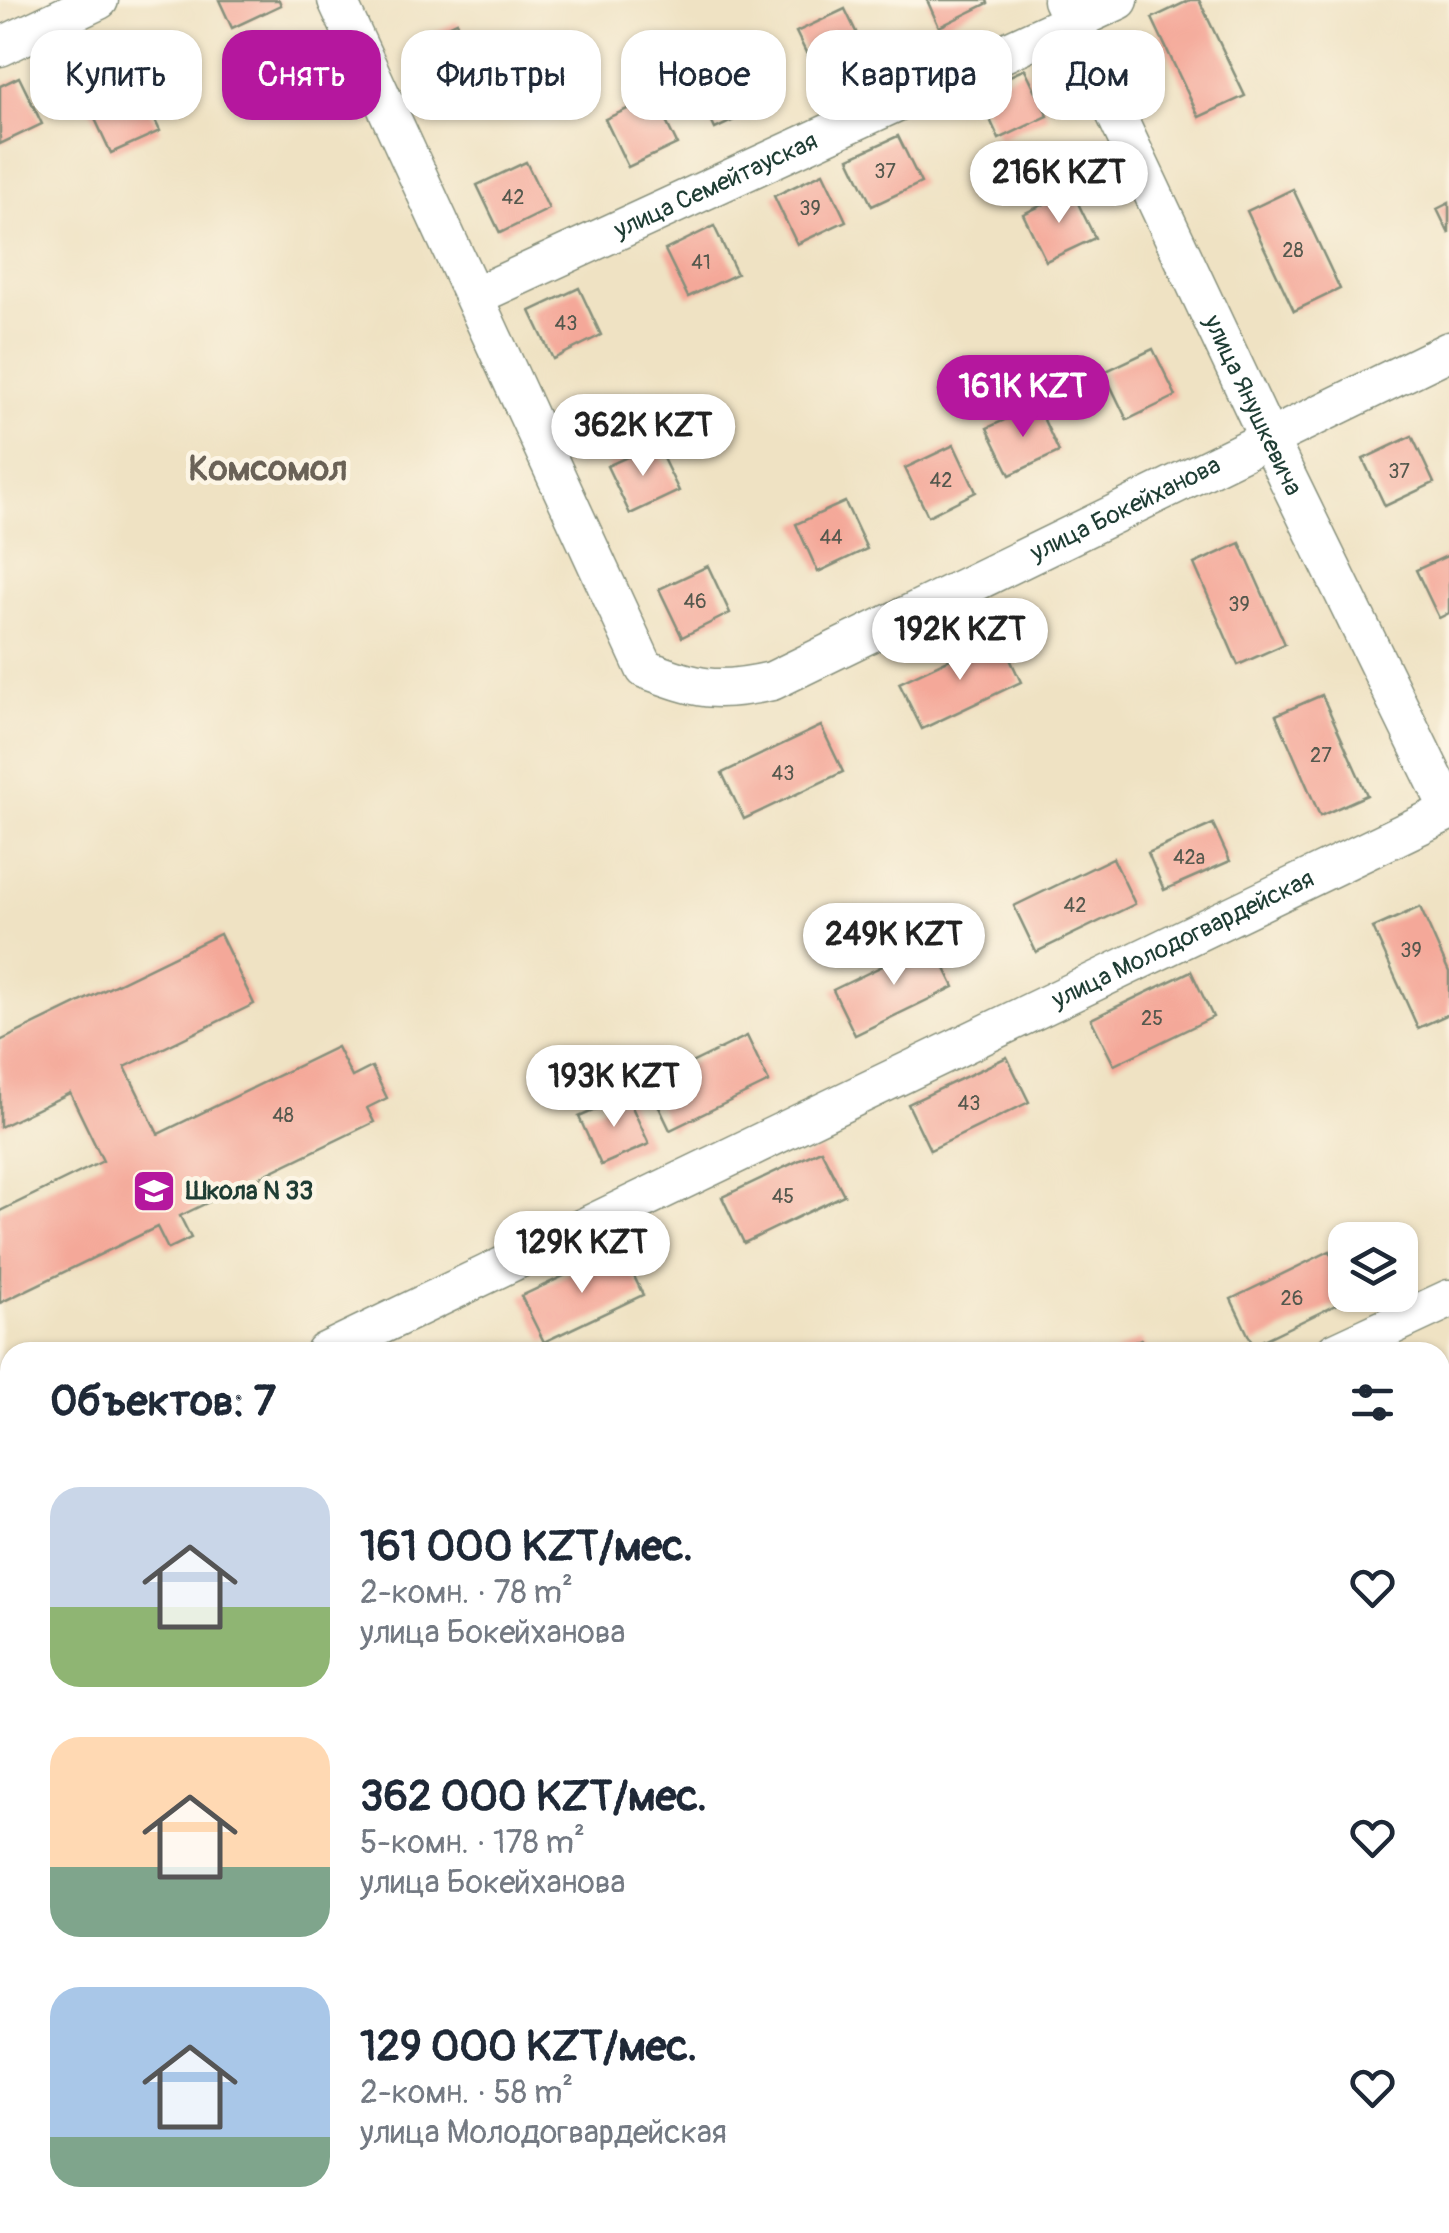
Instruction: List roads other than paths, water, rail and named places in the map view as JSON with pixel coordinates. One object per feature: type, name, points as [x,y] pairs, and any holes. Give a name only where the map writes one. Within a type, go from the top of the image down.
[{"type":"street","points":[[0,47],[99,0]]},
{"type":"street","name":"улица Бокейханова","points":[[337,0],[645,669],[691,686],[731,690],[772,681],[1449,350]]},
{"type":"street","name":"улица Семейтауская","points":[[475,296],[1068,11],[1119,0]]},
{"type":"street","name":"улица Янушкевича","points":[[1068,11],[1268,438],[1449,810]]},
{"type":"street","name":"улица Молодогвардейская","points":[[346,1342],[1449,810]]},
{"type":"street","points":[[1357,1342],[1449,1299]]},
{"type":"place","name":"Школа N 33","points":[[154,1191]]},
{"type":"district","name":"Комсомол","points":[[268,469]]}]
